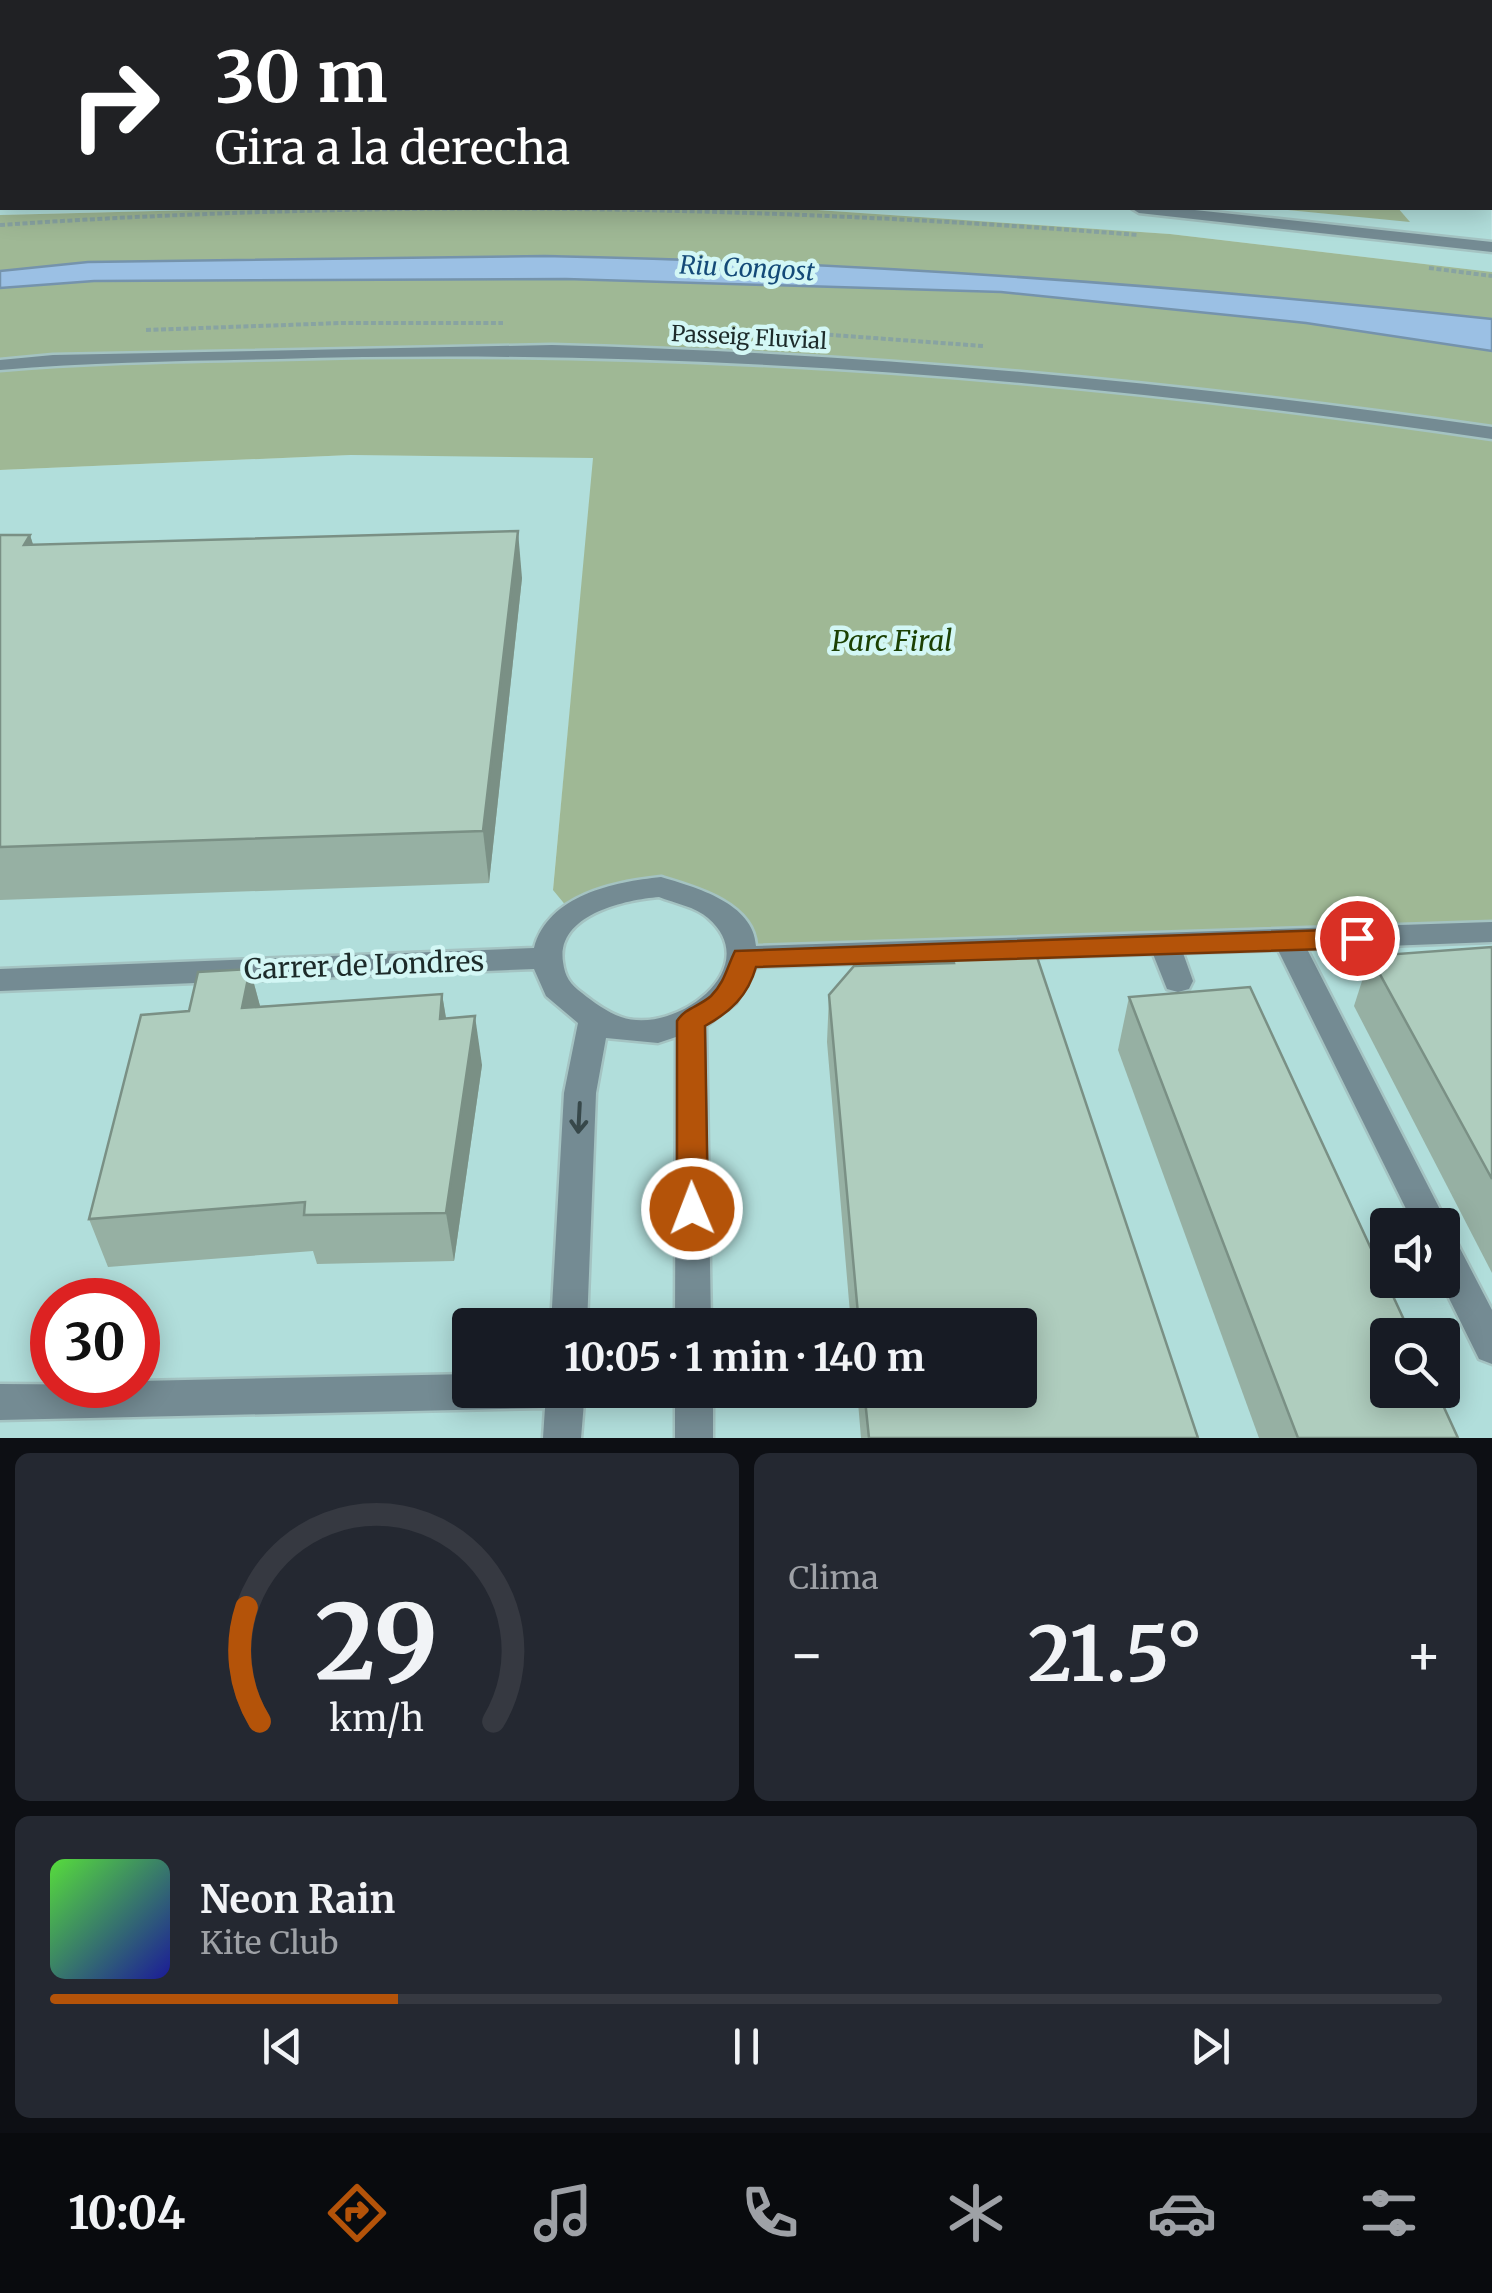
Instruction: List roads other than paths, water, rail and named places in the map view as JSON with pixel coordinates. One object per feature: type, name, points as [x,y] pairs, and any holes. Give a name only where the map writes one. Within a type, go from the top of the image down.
[{"type":"street","points":[[1162,210],[1492,246]]},
{"type":"street","name":"Passeig Fluvial","points":[[0,365],[53,360],[551,350],[913,366],[1255,401],[1492,433]]},
{"type":"street","points":[[661,887],[696,895],[722,909],[738,930],[745,958],[738,982],[719,1005],[691,1021],[656,1030],[627,1030],[594,1022],[552,983],[548,958],[554,935],[563,924],[598,897],[629,888],[661,887]]},
{"type":"street","points":[[745,958],[1492,932]]},
{"type":"street","points":[[1289,942],[1422,1208]]},
{"type":"street","points":[[1165,945],[1178,981]]},
{"type":"street","points":[[1034,949],[1046,987]]},
{"type":"street","points":[[916,952],[923,984]]},
{"type":"street","name":"Carrer de Londres","points":[[0,980],[548,958]]},
{"type":"street","points":[[691,1021],[693,1308]]},
{"type":"street","points":[[570,1308],[580,1093],[594,1022]]},
{"type":"street","points":[[1460,1284],[1492,1347]]},
{"type":"street","points":[[0,1402],[452,1392]]},
{"type":"street","points":[[562,1438],[564,1408]]},
{"type":"street","points":[[694,1408],[694,1438]]},
{"type":"water","name":"Riu Congost","points":[[544,256],[900,270],[1374,307],[1492,319],[1492,351],[1306,323],[1001,292],[566,279],[94,281],[0,288],[0,271],[88,262]]},
{"type":"park label","name":"Parc Firal","points":[[892,641]]}]
